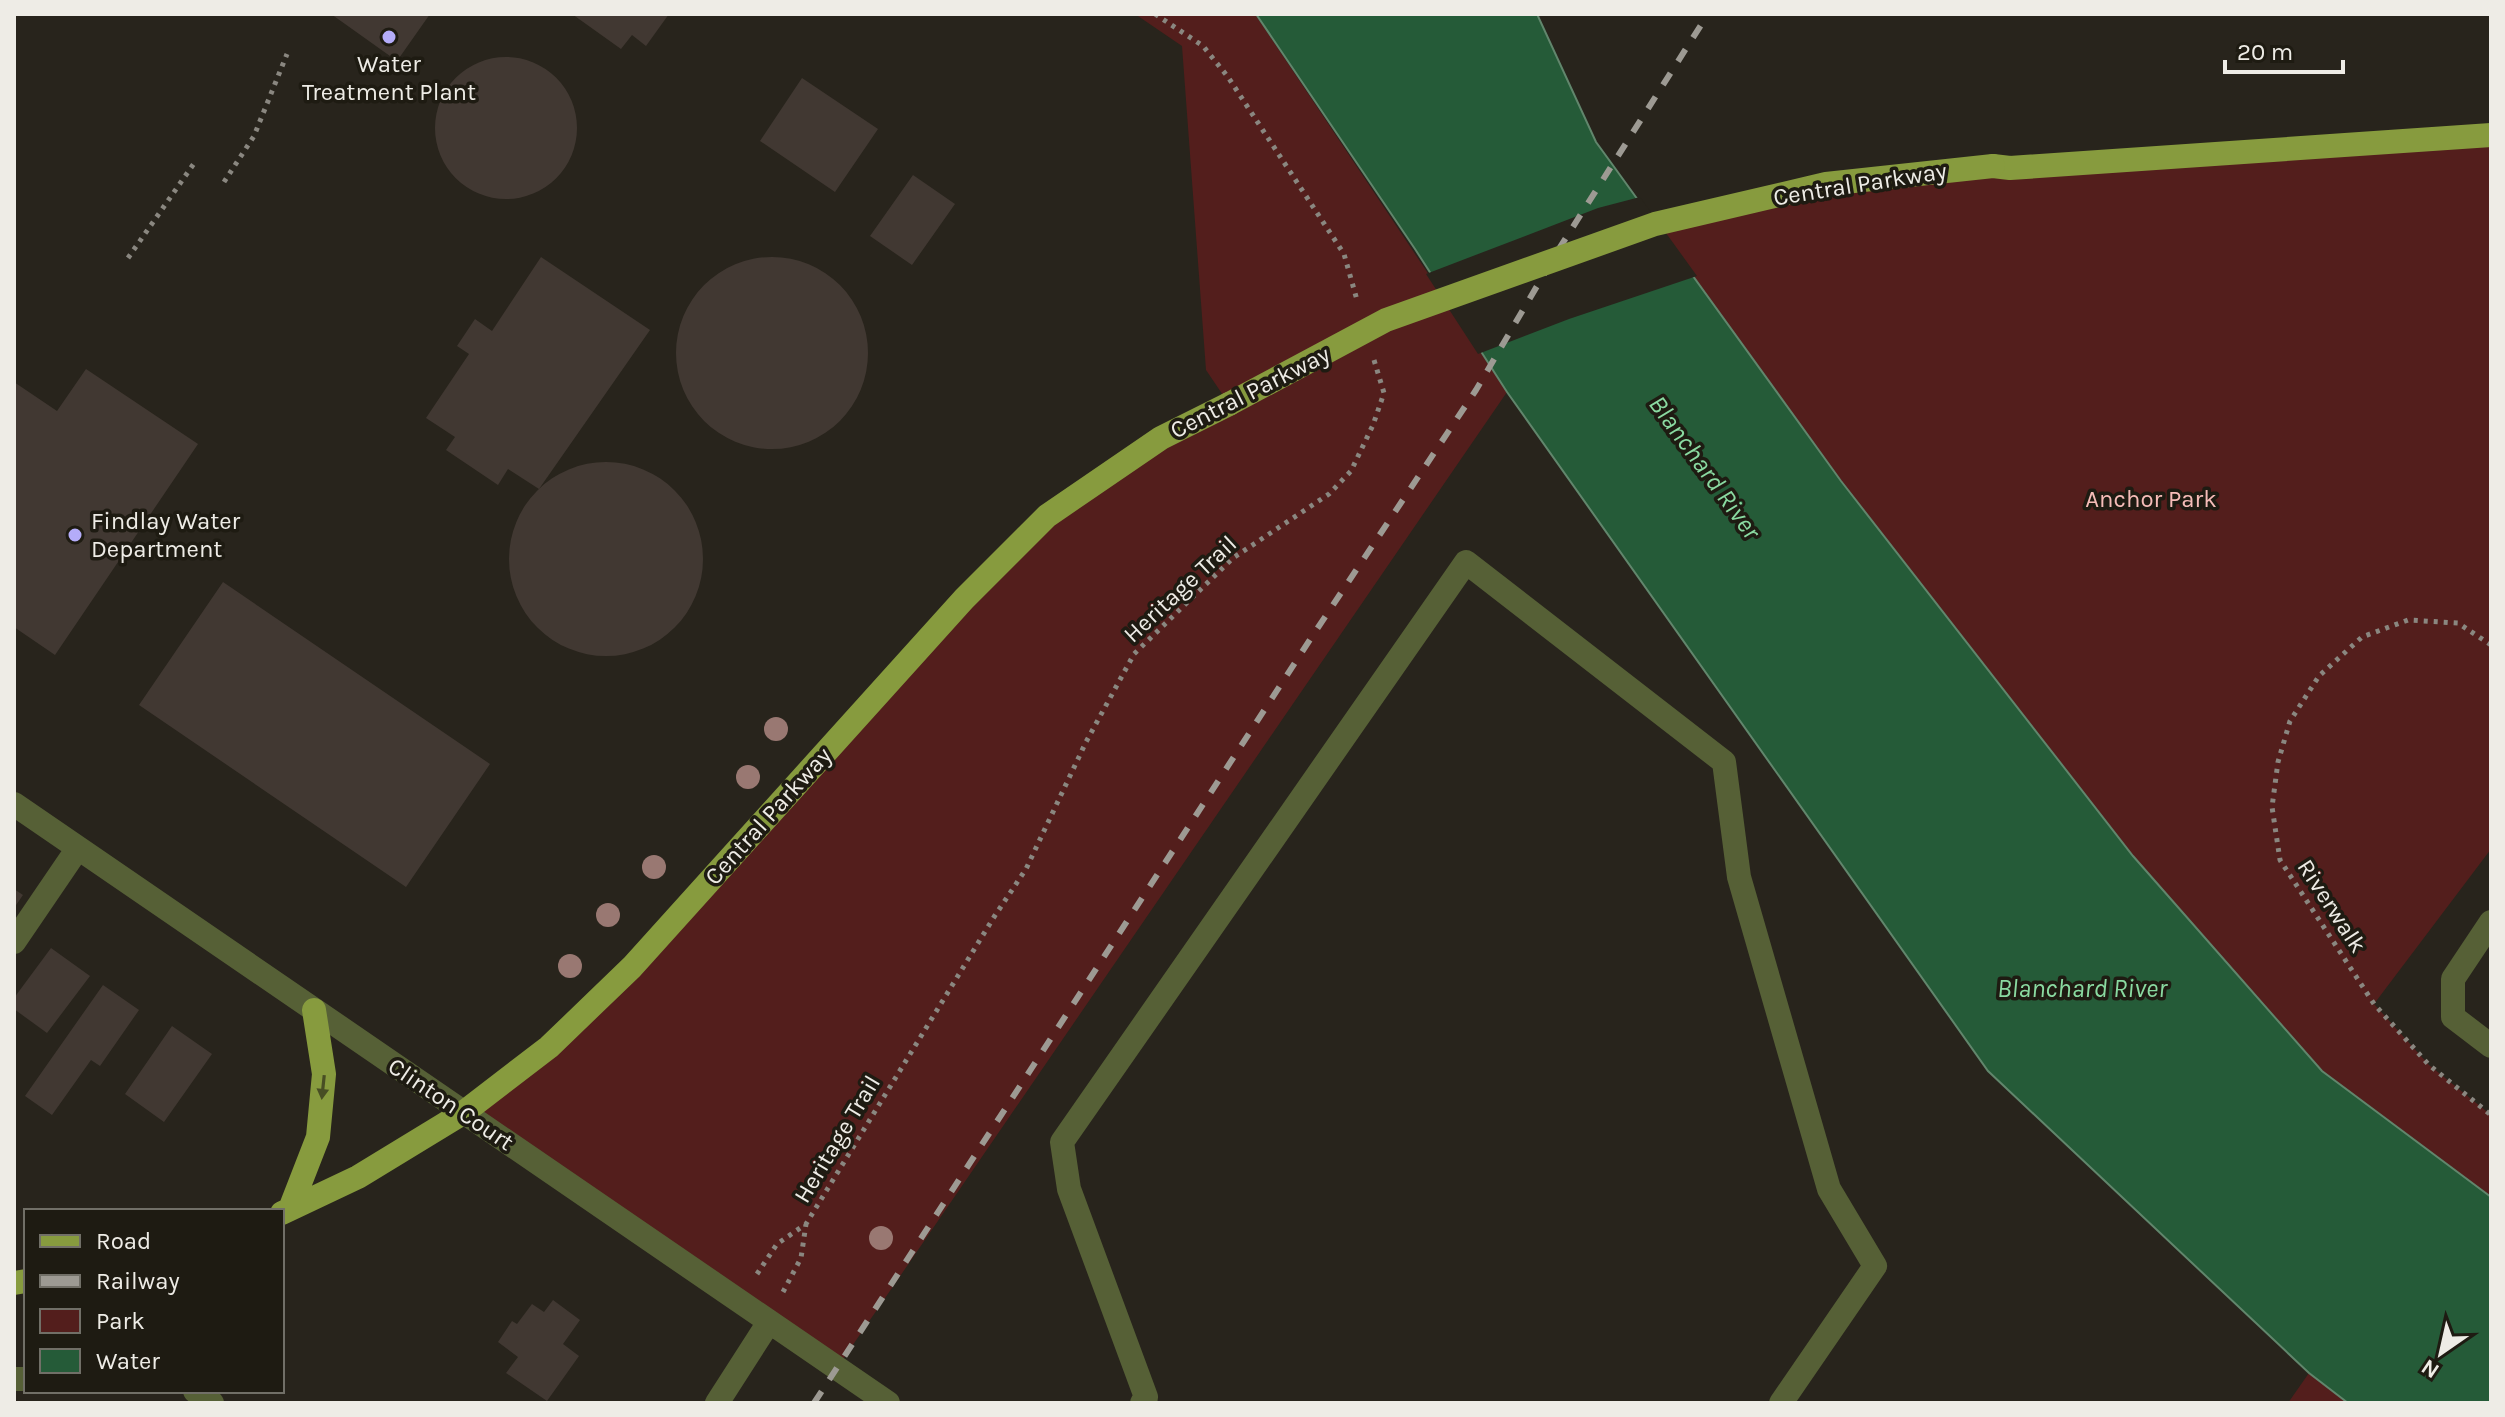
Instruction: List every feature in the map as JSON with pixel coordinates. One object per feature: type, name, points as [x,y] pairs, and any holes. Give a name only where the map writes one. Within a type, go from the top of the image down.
[{"type":"main road","name":"Central Parkway","points":[[286,1211],[358,1177],[463,1113],[549,1047],[632,967],[964,599],[1047,516],[1161,438],[1386,320],[1655,224],[1826,184],[1993,166],[2010,168],[2491,135]]},
{"type":"main road","points":[[286,1211],[318,1137],[324,1074],[314,1010]]},
{"type":"street","points":[[1147,1401],[1069,1189],[1062,1142],[1466,562],[1724,762],[1739,877],[1829,1189],[1875,1266],[1781,1403]]},
{"type":"street","name":"Clinton Court","points":[[14,804],[888,1403]]},
{"type":"street","points":[[14,942],[78,848]]},
{"type":"street","points":[[2491,922],[2453,979],[2453,1017],[2491,1046]]},
{"type":"street","points":[[717,1403],[769,1322]]},
{"type":"path","points":[[1155,14],[1203,46],[1228,77],[1344,254],[1360,310]]},
{"type":"path","points":[[224,182],[254,136],[287,54]]},
{"type":"path","points":[[128,258],[195,162]]},
{"type":"path","name":"Heritage Trail","points":[[740,1302],[777,1244],[806,1224],[1026,869],[1086,742],[1134,654],[1233,558],[1329,494],[1351,471],[1384,393],[1372,351]]},
{"type":"path","name":"Riverwalk","points":[[2491,645],[2458,623],[2408,620],[2362,637],[2319,676],[2290,721],[2278,762],[2272,807],[2280,860],[2374,1004],[2429,1065],[2491,1115]]},
{"type":"path","points":[[769,1322],[801,1258],[806,1224]]},
{"type":"green space","points":[[1135,14],[1255,14],[1507,392],[837,1368],[463,1113],[549,1047],[1047,516],[1229,404],[1206,370],[1182,46]]},
{"type":"green space","name":"Anchor Park","points":[[2491,135],[2491,849],[2374,1004],[2429,1065],[2491,1115],[2491,1332],[2388,1261],[1655,224],[1826,184]]},
{"type":"green space","points":[[2309,1373],[2348,1403],[2288,1403]]},
{"type":"water","name":"Blanchard River","points":[[1256,14],[1537,14],[1596,142],[1841,481],[2133,856],[2322,1071],[2491,1197],[2491,1403],[2348,1403],[2309,1373],[1988,1071],[1507,392],[1415,249]]},
{"type":"pier","points":[[1640,197],[1697,276],[1569,319],[1478,354],[1426,274],[1598,208]]},
{"type":"building","name":"Water Treatment Plant","points":[[331,14],[430,14],[397,61]]},
{"type":"building","points":[[572,14],[669,14],[646,46],[632,35],[621,49]]},
{"type":"building","points":[[506,57],[533,62],[556,78],[572,101],[577,128],[572,155],[556,178],[533,194],[506,199],[479,194],[456,178],[440,155],[435,128],[440,101],[456,78],[479,62]]},
{"type":"building","points":[[802,78],[878,129],[835,192],[760,141]]},
{"type":"building","points":[[913,175],[955,204],[912,265],[870,236]]},
{"type":"building","points":[[541,257],[650,330],[539,489],[508,469],[498,485],[446,450],[455,437],[426,418],[469,354],[457,346],[475,319],[492,331]]},
{"type":"building","points":[[772,257],[809,264],[840,285],[861,316],[868,353],[861,390],[840,421],[809,442],[772,449],[735,442],[704,421],[683,390],[676,353],[683,316],[704,285],[735,264]]},
{"type":"building","name":"Findlay Water Department","points":[[86,369],[198,444],[55,655],[14,627],[14,382],[57,411]]},
{"type":"building","points":[[606,462],[643,470],[674,491],[695,522],[703,559],[695,596],[674,627],[643,648],[606,656],[569,648],[538,627],[517,596],[509,559],[517,522],[538,491],[569,470]]},
{"type":"building","points":[[223,582],[490,764],[406,887],[139,705]]},
{"type":"building","points":[[14,889],[23,895],[14,908]]},
{"type":"building","points":[[51,948],[90,976],[47,1033],[14,1009],[14,998]]},
{"type":"building","points":[[103,985],[139,1010],[100,1066],[91,1060],[52,1115],[25,1096]]},
{"type":"building","points":[[172,1026],[212,1054],[164,1122],[125,1094]]},
{"type":"building","points":[[553,1300],[580,1320],[563,1344],[579,1356],[547,1401],[506,1373],[518,1357],[498,1342],[512,1321],[517,1324],[532,1304],[544,1312]]},
{"type":"railway","points":[[814,1403],[1476,390],[1557,252],[1708,14]]},
{"type":"place","name":"Water Treatment Plant","points":[[389,37]]},
{"type":"place","name":"Findlay Water Department","points":[[75,535]]}]
